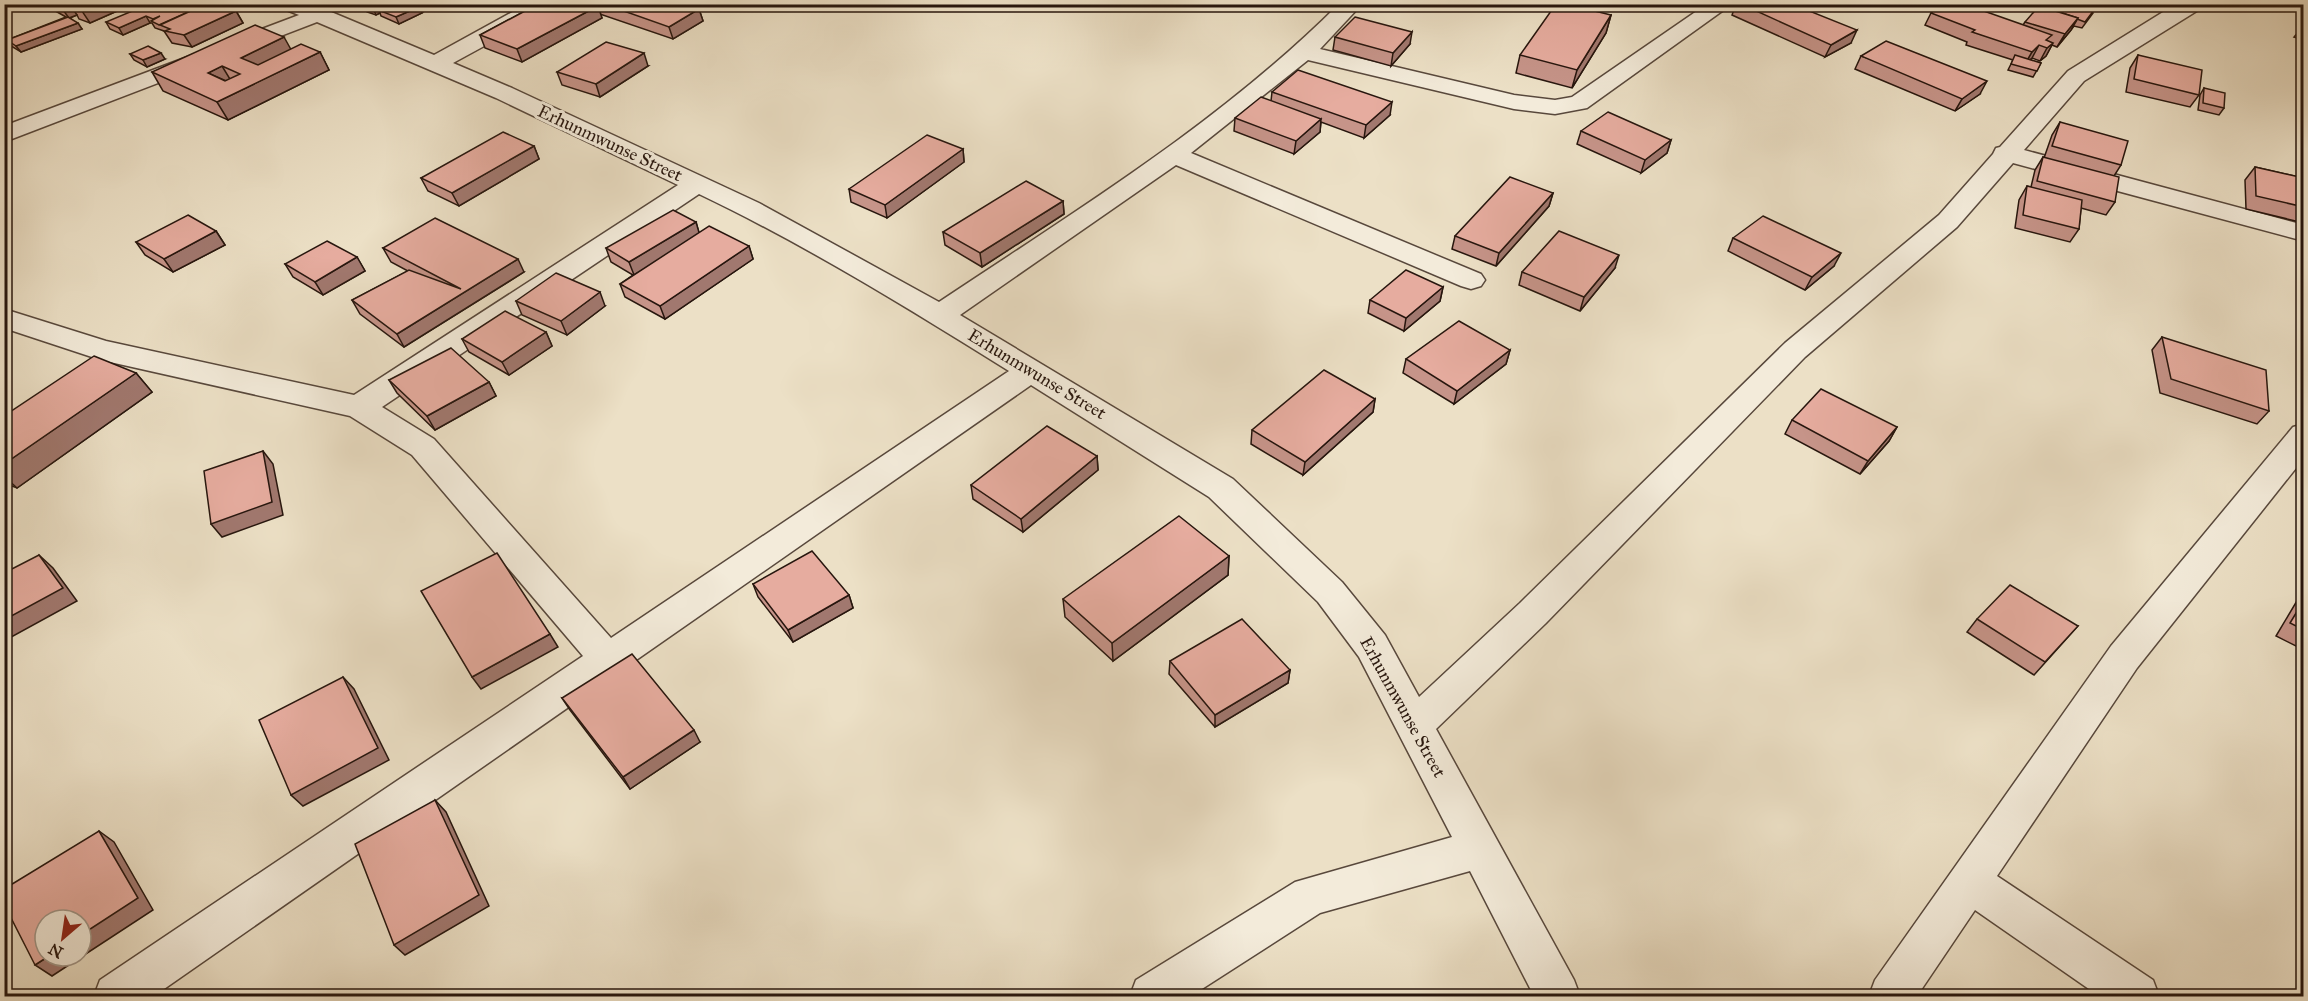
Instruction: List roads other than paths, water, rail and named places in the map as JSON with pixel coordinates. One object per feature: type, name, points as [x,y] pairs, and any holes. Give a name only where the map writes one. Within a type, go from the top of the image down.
[{"type":"street","points":[[435,64],[544,4]]},
{"type":"street","points":[[940,315],[1174,155],[1304,52],[1352,4]]},
{"type":"street","points":[[1304,52],[1502,100],[1555,107],[1579,103],[1722,4]]},
{"type":"street","points":[[1415,725],[1533,613],[1795,350],[1948,221],[2005,153],[2076,76],[2192,4]]},
{"type":"street","points":[[4,135],[305,10]]},
{"type":"street","name":"Erhunmwunse Street","points":[[305,10],[504,93],[750,209],[940,315],[1221,488],[1330,592],[1372,646],[1558,996]]},
{"type":"street","points":[[2005,153],[2304,233]]},
{"type":"street","points":[[1174,155],[1471,280]]},
{"type":"street","points":[[359,407],[697,184]]},
{"type":"street","points":[[4,318],[101,350],[359,407],[423,447],[608,660]]},
{"type":"street","points":[[116,996],[1031,370]]},
{"type":"street","points":[[1891,996],[2124,657],[2304,435]]},
{"type":"street","points":[[1152,996],[1310,896],[1479,849]]},
{"type":"street","points":[[1970,882],[2137,996]]}]
